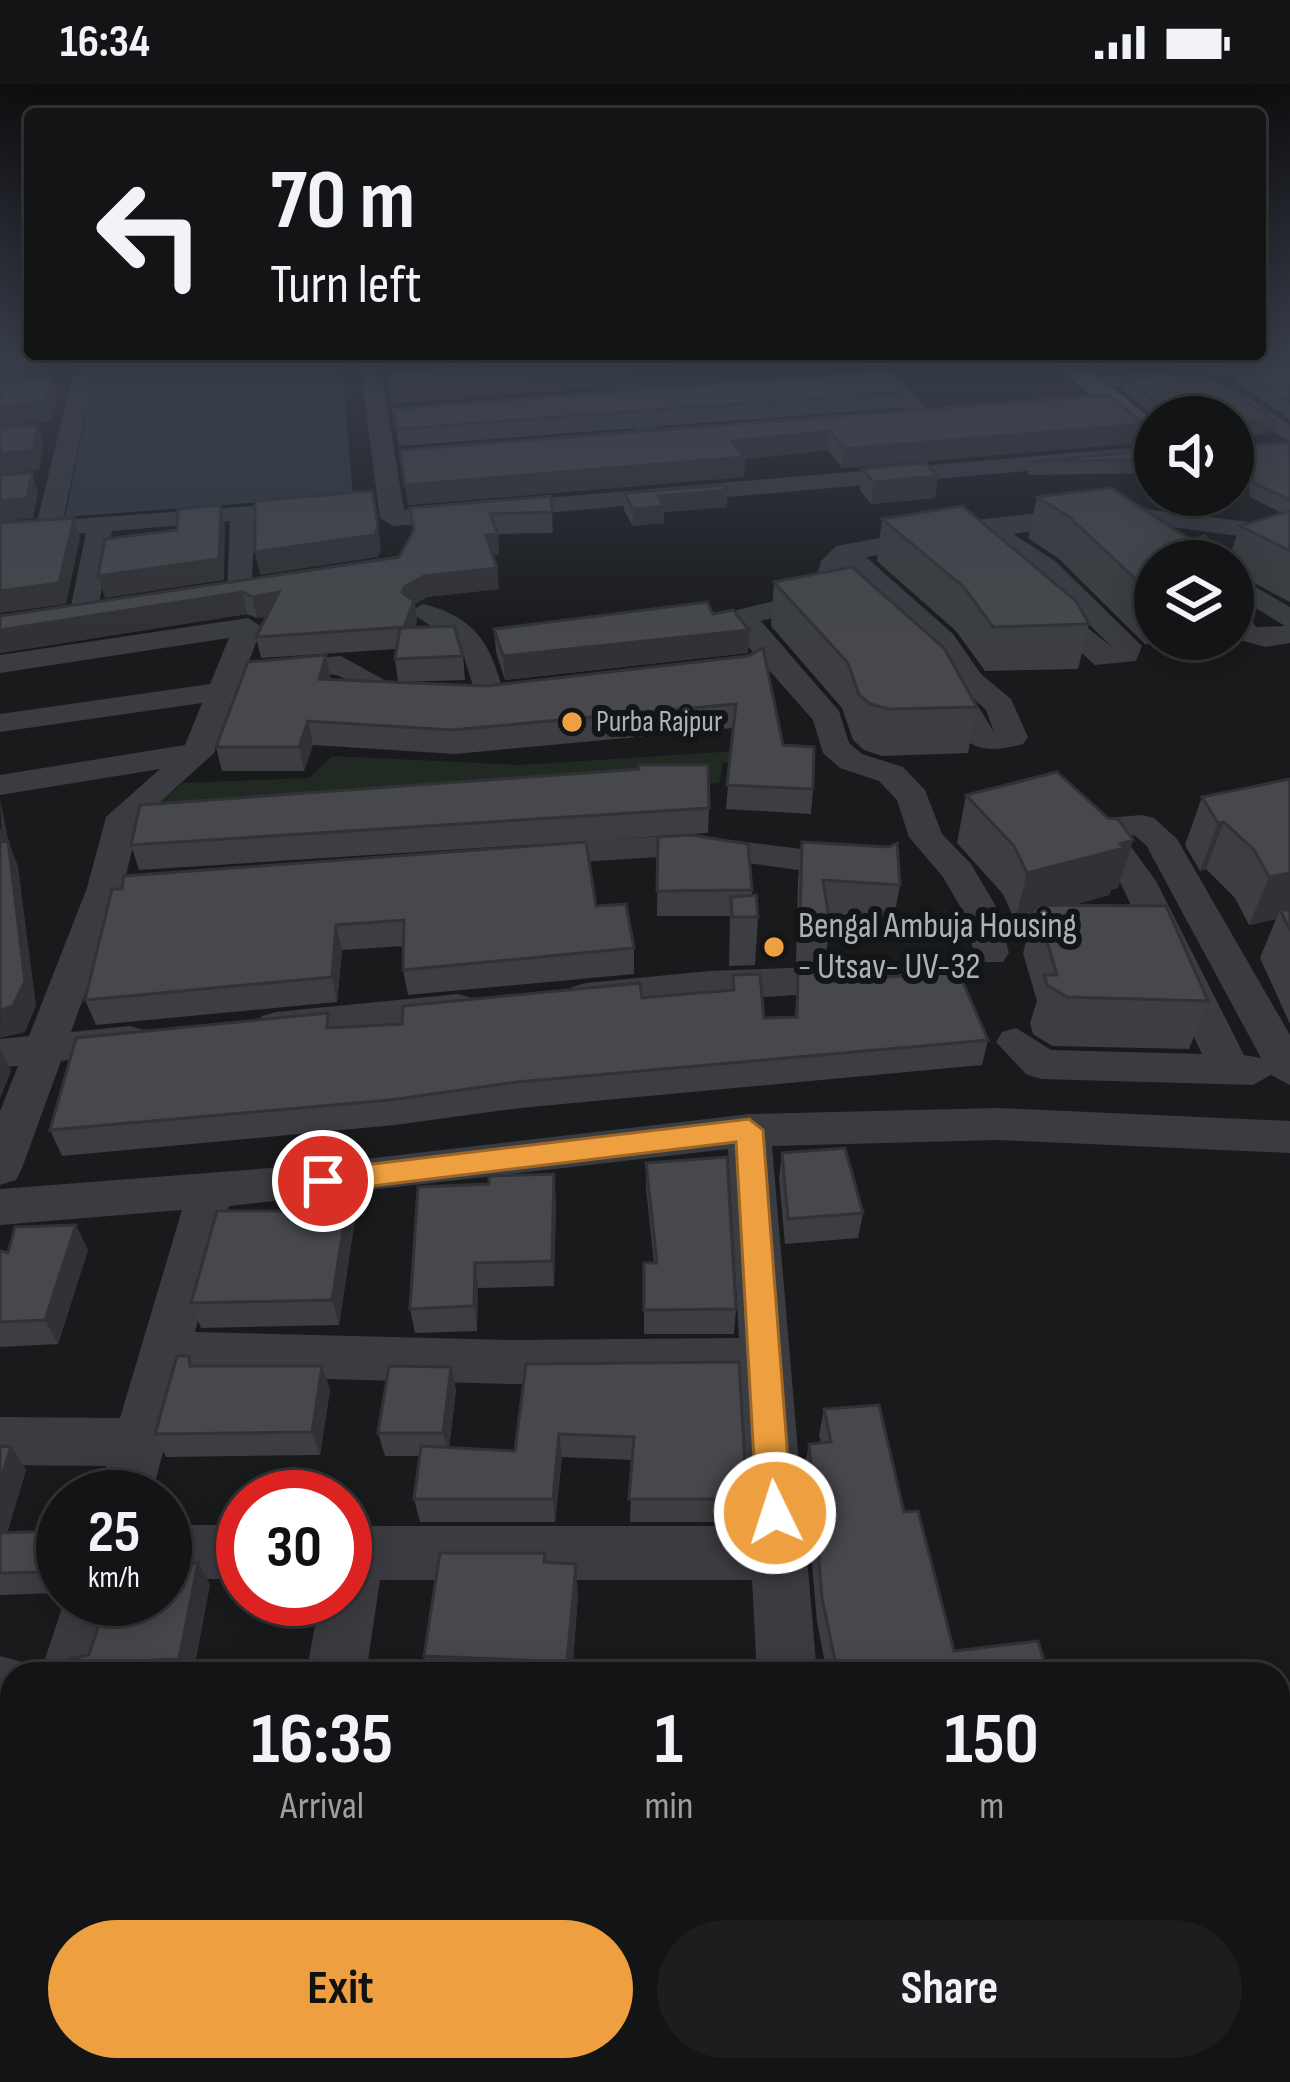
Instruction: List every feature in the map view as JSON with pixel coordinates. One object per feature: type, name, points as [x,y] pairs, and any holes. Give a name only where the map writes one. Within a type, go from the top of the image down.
[{"type":"street","points":[[49,526],[54,451]]},
{"type":"street","points":[[376,506],[395,451]]},
{"type":"street","points":[[0,532],[243,511],[615,492],[798,474],[1134,454]]},
{"type":"street","points":[[376,506],[399,549]]},
{"type":"street","points":[[241,591],[243,511]]},
{"type":"street","points":[[840,561],[972,529],[1092,514],[1160,540]]},
{"type":"street","points":[[101,521],[73,616],[119,610]]},
{"type":"street","points":[[1127,526],[1290,535]]},
{"type":"street","points":[[972,529],[1046,568],[1129,646],[1126,655],[1105,659],[972,529]]},
{"type":"street","points":[[840,561],[943,640],[970,680],[1000,706],[1012,736],[991,743],[975,734],[953,684],[840,561]]},
{"type":"street","points":[[546,1000],[973,964],[980,910],[958,872],[926,837],[913,797],[891,774],[851,761],[834,746],[828,718],[747,628],[747,616],[824,597],[840,561]]},
{"type":"street","points":[[1254,596],[1290,619]]},
{"type":"street","points":[[423,613],[466,629],[479,645],[464,694]]},
{"type":"street","points":[[2,1158],[104,888],[123,817],[198,754],[248,627],[5,670]]},
{"type":"street","points":[[1254,635],[1290,634]]},
{"type":"street","points":[[0,723],[341,665],[391,696],[526,692]]},
{"type":"street","points":[[0,785],[198,754]]},
{"type":"street","points":[[1230,1069],[1138,881],[1106,836],[1117,825],[1142,825],[1160,839],[1290,1070]]},
{"type":"street","points":[[488,856],[690,844],[815,866],[883,869]]},
{"type":"street","points":[[104,888],[149,884]]},
{"type":"street","points":[[246,1029],[499,1004]]},
{"type":"street","points":[[0,1053],[178,1036]]},
{"type":"street","points":[[1016,1042],[1041,1064],[1290,1070]]},
{"type":"street","points":[[0,1207],[211,1192],[749,1130],[998,1124],[1290,1138]]},
{"type":"street","points":[[749,1130],[786,1662]]},
{"type":"street","points":[[131,1470],[211,1192]]},
{"type":"street","points":[[164,1353],[510,1362],[765,1359]]},
{"type":"street","points":[[0,1441],[139,1442]]},
{"type":"street","points":[[372,1552],[777,1553]]},
{"type":"street","points":[[74,1662],[85,1626]]},
{"type":"street","points":[[337,1662],[342,1626]]},
{"type":"shaded area","points":[[78,451],[349,451],[353,495],[65,517]]},
{"type":"shaded area","points":[[798,747],[802,764],[723,763],[719,783],[315,812],[150,810],[183,783],[309,778],[332,756],[520,765]]},
{"type":"building","points":[[400,451],[740,451],[745,457],[405,485]]},
{"type":"building","points":[[1254,451],[1290,451],[1290,500],[1254,483]]},
{"type":"building","points":[[1134,452],[1134,460],[1031,462]]},
{"type":"building","points":[[926,463],[938,476],[874,482],[862,469]]},
{"type":"building","points":[[32,473],[27,498],[0,501],[0,475]]},
{"type":"building","points":[[724,485],[727,490],[658,496],[664,506],[633,509],[624,493]]},
{"type":"building","points":[[1111,488],[1134,503],[1134,516],[1154,516],[1191,540],[1134,540],[1134,577],[1068,516],[1037,497]]},
{"type":"building","points":[[372,491],[378,526],[375,535],[255,552],[255,501]]},
{"type":"building","points":[[551,496],[552,512],[490,514],[498,534],[486,535],[497,568],[424,576],[404,587],[402,592],[414,601],[404,627],[256,637],[279,592],[252,597],[243,592],[0,630],[0,616],[399,557],[414,530],[410,508]]},
{"type":"building","points":[[221,505],[219,559],[98,576],[105,539],[177,530],[178,509]]},
{"type":"building","points":[[962,506],[1076,601],[1089,624],[993,627],[964,587],[882,519]]},
{"type":"building","points":[[1290,511],[1290,551],[1240,526]]},
{"type":"building","points":[[74,518],[59,583],[0,591],[0,523]]},
{"type":"building","points":[[852,567],[944,648],[977,707],[889,709],[859,695],[848,663],[774,582]]},
{"type":"building","points":[[707,602],[713,614],[733,610],[749,630],[503,656],[494,629]]},
{"type":"building","points":[[454,626],[463,656],[395,659],[400,628]]},
{"type":"building","points":[[763,648],[783,745],[814,747],[813,789],[727,785],[736,704],[452,730],[308,721],[299,747],[216,747],[248,662],[326,655],[319,679],[487,686],[748,656]]},
{"type":"building","points":[[639,765],[708,765],[709,808],[131,845],[140,805],[639,769]]},
{"type":"building","points":[[1057,772],[1108,818],[1118,819],[1133,840],[1120,844],[1124,848],[1027,873],[1014,846],[966,795]]},
{"type":"building","points":[[1290,779],[1290,873],[1269,877],[1254,850],[1224,822],[1218,823],[1202,797]]},
{"type":"building","points":[[0,829],[2,842],[8,841],[25,981],[13,1006],[0,1010]]},
{"type":"building","points":[[691,835],[748,844],[752,890],[657,891],[658,837]]},
{"type":"building","points":[[586,842],[596,906],[626,904],[634,948],[403,970],[404,920],[336,925],[332,977],[85,1000],[112,889],[122,889],[124,876]]},
{"type":"building","points":[[802,842],[889,847],[897,843],[900,885],[823,880],[830,925],[800,926]]},
{"type":"building","points":[[756,895],[758,917],[732,917],[731,897]]},
{"type":"building","points":[[1036,905],[1166,906],[1208,1001],[1067,997],[1047,985],[1044,975],[1057,975]]},
{"type":"building","points":[[1280,910],[1290,910],[1290,930]]},
{"type":"building","points":[[833,970],[835,982],[958,971],[988,1040],[50,1130],[76,1038],[328,1013],[327,1028],[402,1024],[403,1006],[640,983],[642,998],[734,990],[733,975],[760,974],[764,1018],[797,1017],[798,972]]},
{"type":"building","points":[[845,1148],[863,1213],[788,1219],[782,1153]]},
{"type":"building","points":[[727,1157],[736,1309],[644,1310],[644,1263],[657,1263],[646,1163]]},
{"type":"building","points":[[554,1174],[552,1261],[475,1263],[474,1306],[410,1309],[418,1187],[489,1184],[489,1176]]},
{"type":"building","points":[[349,1194],[332,1300],[191,1303],[217,1211],[298,1211],[301,1195]]},
{"type":"building","points":[[76,1225],[45,1320],[0,1322],[0,1251],[8,1253],[15,1227]]},
{"type":"building","points":[[177,1356],[189,1356],[190,1366],[322,1366],[312,1432],[155,1434]]},
{"type":"building","points":[[739,1362],[747,1499],[629,1499],[634,1437],[559,1434],[553,1499],[414,1499],[421,1446],[515,1451],[526,1364]]},
{"type":"building","points":[[389,1366],[451,1367],[443,1433],[378,1433]]},
{"type":"building","points":[[879,1405],[904,1512],[918,1511],[954,1651],[1038,1641],[1044,1662],[826,1662],[835,1660],[822,1598],[809,1444],[831,1442],[824,1409]]},
{"type":"building","points":[[0,1446],[11,1447],[0,1481]]},
{"type":"building","points":[[36,1532],[36,1572],[0,1573],[0,1533]]},
{"type":"building","points":[[440,1553],[545,1553],[544,1562],[576,1564],[567,1662],[424,1656]]},
{"type":"building","points":[[192,1563],[198,1563],[192,1593]]},
{"type":"building","points":[[98,1626],[186,1626],[179,1659],[68,1662],[89,1655]]},
{"type":"place","name":"Purba Rajpur","points":[[572,722]]},
{"type":"place","name":"Bengal Ambuja Housing - Utsav- UV-32","points":[[774,947]]},
{"type":"route","points":[[323,1181],[749,1130],[775,1513]]}]
